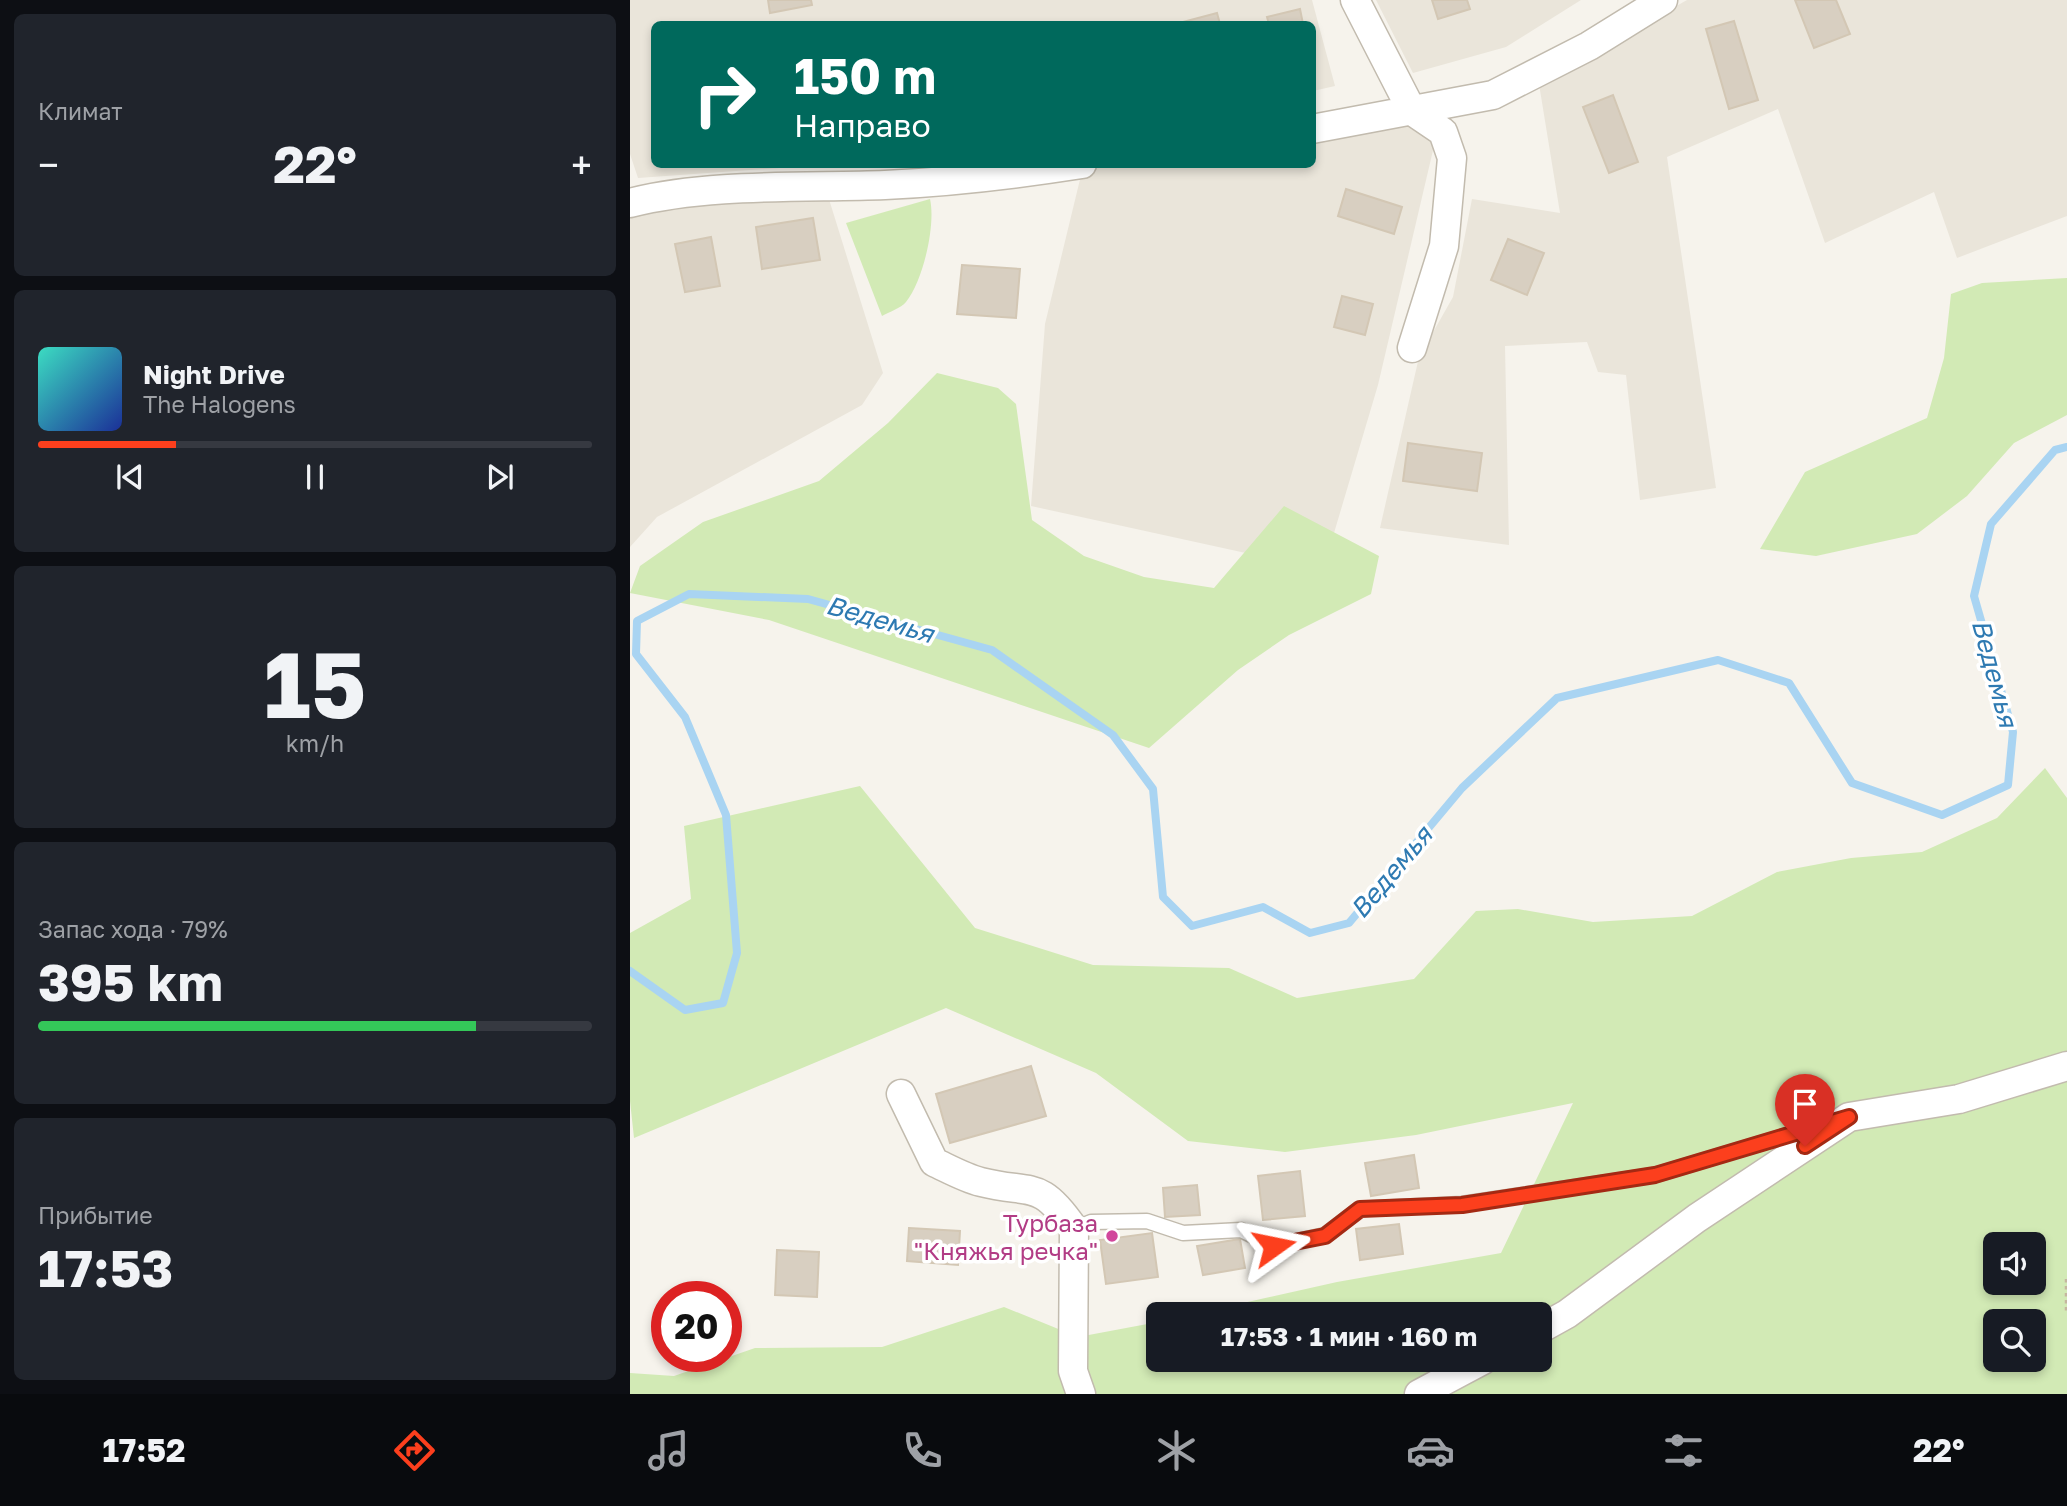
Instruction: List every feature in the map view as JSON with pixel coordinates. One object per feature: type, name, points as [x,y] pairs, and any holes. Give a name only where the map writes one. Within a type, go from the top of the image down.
[{"type":"street","points":[[1355,0],[1412,111],[1443,132],[1452,158],[1444,246],[1412,348]]},
{"type":"street","points":[[1316,129],[1493,95],[1589,46],[1663,0]]},
{"type":"street","points":[[630,203],[678,195],[775,187],[889,184],[1043,168]]},
{"type":"street","points":[[1552,1322],[1697,1218],[1849,1117],[1959,1100],[2067,1066]]},
{"type":"street","points":[[901,1094],[934,1162],[980,1182],[1037,1190],[1061,1211],[1074,1230],[1073,1371],[1081,1394]]},
{"type":"street","points":[[1419,1394],[1460,1372]]},
{"type":"lane","points":[[1074,1230],[1091,1222],[1147,1221],[1183,1233],[1241,1230],[1274,1246],[1325,1236],[1360,1209],[1462,1205],[1655,1175],[1849,1117]]},
{"type":"path","points":[[2067,1279],[2067,1312]]},
{"type":"shaded area","points":[[630,0],[1312,0],[1335,86],[1316,90],[1316,21],[651,21],[651,168],[780,168],[638,178],[630,154]]},
{"type":"shaded area","points":[[1376,0],[1581,0],[1506,47],[1413,73]]},
{"type":"shaded area","points":[[1687,0],[2067,0],[2067,216],[1957,258],[1934,192],[1825,243],[1778,109],[1667,157],[1716,488],[1640,500],[1626,375],[1598,372],[1587,342],[1505,346],[1509,545],[1380,528],[1419,357],[1453,297],[1472,199],[1560,213],[1539,84]]},
{"type":"shaded area","points":[[1419,124],[1434,146],[1378,385],[1323,570],[1031,506],[1045,324],[1083,168],[1316,168],[1316,138]]},
{"type":"shaded area","points":[[828,196],[883,373],[862,405],[657,517],[630,547],[630,211]]},
{"type":"green space","points":[[930,199],[930,237],[918,281],[904,304],[882,316],[846,223]]},
{"type":"green space","points":[[2067,278],[2067,415],[2014,443],[1967,496],[1917,534],[1816,556],[1760,549],[1805,472],[1927,418],[1944,358],[1951,294],[1982,283]]},
{"type":"green space","points":[[937,373],[998,388],[1016,404],[1032,520],[1084,556],[1144,577],[1214,588],[1284,506],[1379,556],[1371,594],[1289,635],[1238,670],[1149,748],[769,620],[630,593],[640,566],[703,522],[819,481],[888,423]]},
{"type":"green space","points":[[2045,768],[2067,798],[2067,1394],[630,1394],[630,1373],[674,1376],[686,1372],[742,1372],[742,1352],[755,1348],[882,1347],[1004,1307],[1078,1337],[1146,1324],[1146,1372],[1552,1372],[1552,1302],[1248,1302],[1337,1282],[1501,1253],[1573,1103],[1416,1135],[1285,1152],[1188,1141],[1096,1073],[946,1008],[634,1138],[630,1101],[630,933],[691,899],[684,826],[860,786],[975,928],[1093,965],[1229,968],[1297,998],[1414,979],[1476,911],[1518,909],[1593,922],[1692,916],[1777,872],[1851,858],[1922,852],[1997,818]]},
{"type":"building","points":[[768,0],[811,0],[812,5],[770,13]]},
{"type":"building","points":[[1432,0],[1467,0],[1470,9],[1438,19]]},
{"type":"building","points":[[1795,0],[1836,0],[1850,34],[1814,48]]},
{"type":"building","points":[[1300,9],[1302,21],[1268,21],[1267,17]]},
{"type":"building","points":[[1217,13],[1219,21],[1187,21]]},
{"type":"building","points":[[1734,21],[1758,100],[1729,109],[1706,29]]},
{"type":"building","points":[[1613,95],[1638,162],[1609,173],[1583,107]]},
{"type":"building","points":[[1346,189],[1402,207],[1394,234],[1338,216]]},
{"type":"building","points":[[813,218],[820,260],[762,269],[756,227]]},
{"type":"building","points":[[711,237],[720,286],[685,292],[675,244]]},
{"type":"building","points":[[1508,239],[1544,253],[1527,295],[1491,280]]},
{"type":"building","points":[[962,265],[1020,269],[1016,318],[957,314]]},
{"type":"building","points":[[1342,296],[1373,304],[1365,335],[1334,327]]},
{"type":"building","points":[[1408,443],[1482,453],[1477,491],[1403,481]]},
{"type":"building","points":[[1031,1066],[1046,1116],[950,1143],[936,1094]]},
{"type":"building","points":[[1414,1155],[1419,1188],[1371,1196],[1365,1163]]},
{"type":"building","points":[[1300,1171],[1305,1216],[1263,1220],[1258,1176]]},
{"type":"building","points":[[1197,1185],[1200,1215],[1165,1217],[1163,1188]]},
{"type":"building","points":[[1399,1224],[1403,1254],[1360,1260],[1356,1229]]},
{"type":"building","points":[[909,1228],[960,1231],[958,1265],[907,1261]]},
{"type":"building","points":[[1152,1233],[1158,1277],[1106,1284],[1100,1240]]},
{"type":"building","points":[[1240,1239],[1245,1268],[1203,1275],[1197,1246]]},
{"type":"building","points":[[777,1250],[819,1252],[817,1297],[775,1295]]},
{"type":"waterway","name":"Ведемья","points":[[630,971],[685,1010],[723,1003],[737,953],[726,815],[685,717],[636,654],[637,621],[689,594],[808,599],[992,650],[1113,735],[1153,789],[1163,897],[1192,926],[1263,907],[1310,933],[1349,923],[1462,788],[1557,698],[1718,660],[1789,683],[1852,783],[1942,815],[2008,785],[2013,732],[1974,596],[1991,524],[2055,450],[2067,447]]},
{"type":"place","name":"Турбаза \"Княжья речка\"","points":[[1112,1236]]},
{"type":"route","points":[[1274,1246],[1325,1236],[1360,1209],[1462,1205],[1655,1175],[1849,1117],[1805,1146]]}]
